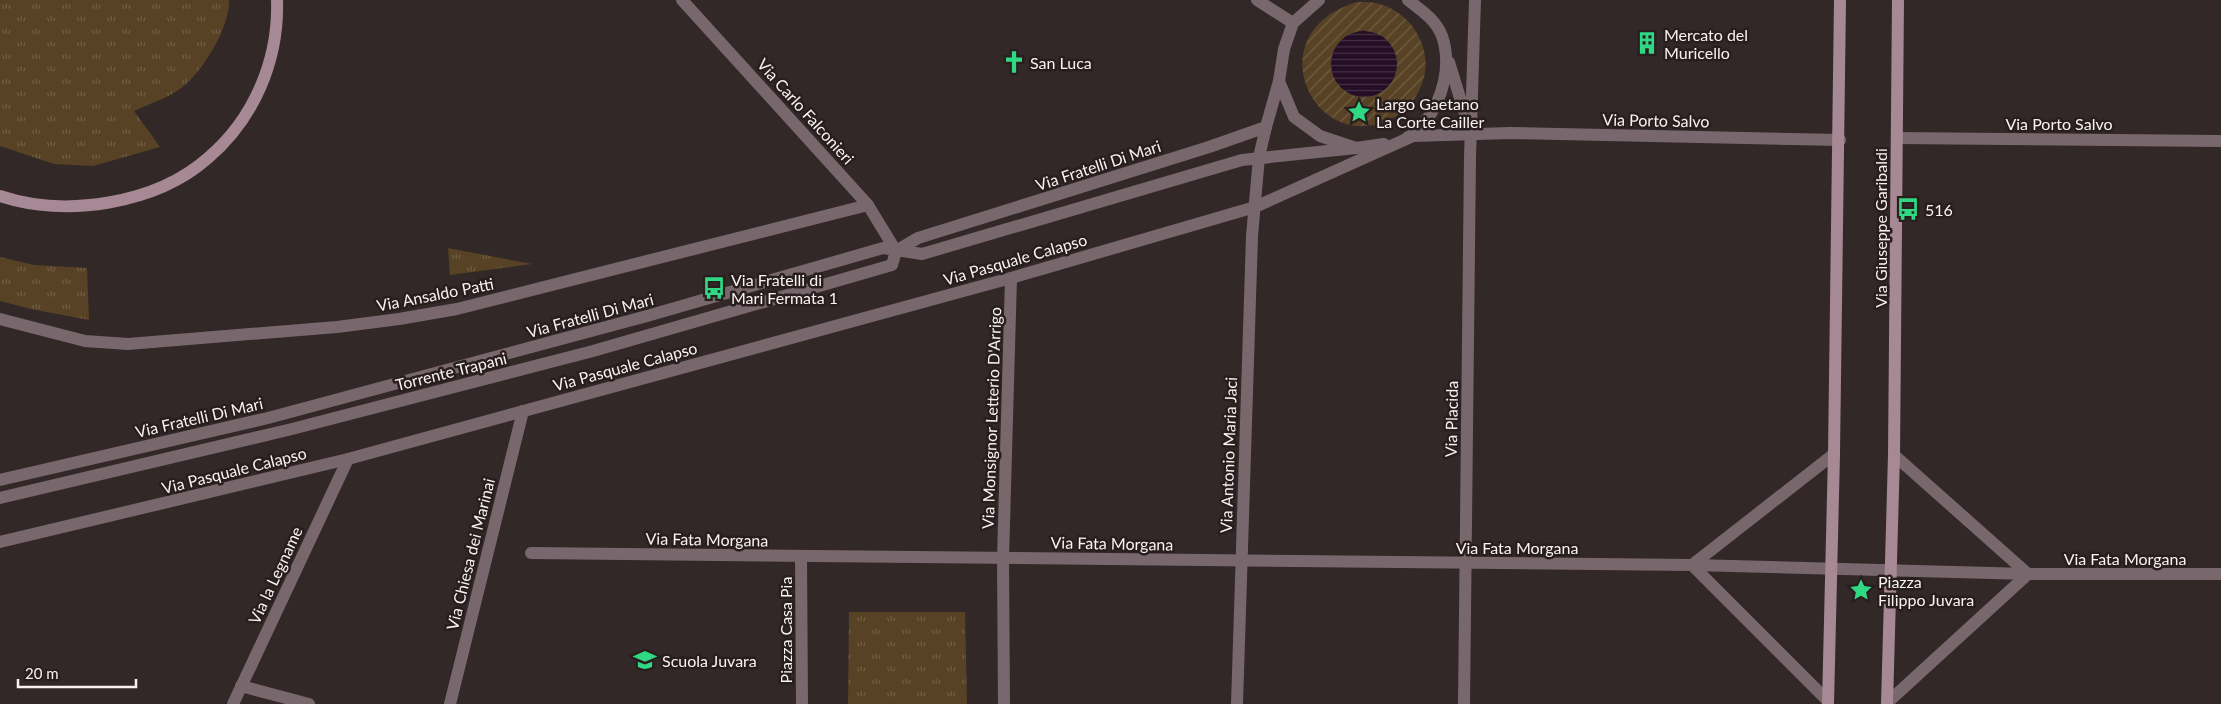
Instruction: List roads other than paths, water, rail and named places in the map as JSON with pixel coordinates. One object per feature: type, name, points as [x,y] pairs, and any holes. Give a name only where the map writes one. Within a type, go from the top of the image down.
[{"type":"main road","points":[[0,196],[16,202],[53,208],[94,205],[122,200],[154,190],[207,160],[232,135],[251,107],[265,76],[273,48],[277,0]]},
{"type":"main road","points":[[1828,702],[1840,140],[1840,0]]},
{"type":"main road","name":"Via Giuseppe Garibaldi","points":[[1887,703],[1894,455],[1898,0]]},
{"type":"street","name":"Via Carlo Falconieri","points":[[682,0],[868,204],[896,251]]},
{"type":"street","points":[[1257,0],[1293,23]]},
{"type":"street","points":[[1266,127],[1279,81],[1284,49],[1293,23],[1319,0]]},
{"type":"street","points":[[1408,0],[1426,13],[1442,35],[1445,52],[1471,134]]},
{"type":"street","name":"Via Placida","points":[[1464,704],[1471,134],[1475,0]]},
{"type":"street","points":[[1413,136],[1438,102],[1445,80],[1445,52]]},
{"type":"street","points":[[1279,81],[1294,117],[1320,136],[1356,148]]},
{"type":"street","name":"Via Fratelli Di Mari","points":[[896,251],[918,238],[1209,147],[1266,127]]},
{"type":"street","name":"Via Antonio Maria Jaci","points":[[1237,704],[1240,561],[1255,207],[1259,157],[1266,127]]},
{"type":"street","name":"Via Porto Salvo","points":[[1413,136],[1471,134],[1840,140]]},
{"type":"street","name":"Via Fratelli Di Mari","points":[[0,480],[268,418],[638,319],[883,248],[922,254],[1242,160],[1356,148],[1413,136]]},
{"type":"street","name":"Via Pasquale Calapso","points":[[0,542],[348,459],[1011,278],[1255,207],[1413,136]]},
{"type":"street","name":"Via Porto Salvo","points":[[1897,138],[2221,141]]},
{"type":"street","name":"Via Ansaldo Patti","points":[[0,319],[85,341],[128,344],[197,340],[399,319],[457,309],[868,204]]},
{"type":"street","name":"Torrente Trapani","points":[[0,498],[292,428],[622,343],[892,265],[896,251]]},
{"type":"street","name":"Via Monsignor Letterio D'Arrigo","points":[[1003,559],[1011,278]]},
{"type":"street","name":"Via Chiesa dei Marinai","points":[[450,704],[522,411]]},
{"type":"street","points":[[1828,702],[1692,564],[1834,454]]},
{"type":"street","points":[[1887,703],[2028,574],[1894,455]]},
{"type":"street","name":"Via la Legname","points":[[233,704],[348,459]]},
{"type":"street","name":"Via Fata Morgana","points":[[531,553],[1003,559],[1692,564],[2028,574],[2221,574]]},
{"type":"street","name":"Piazza Casa Pia","points":[[801,556],[802,704]]},
{"type":"street","points":[[1003,559],[1004,704]]},
{"type":"street","points":[[241,686],[309,704]]},
{"type":"place","name":"Mercato del Muricello","points":[[1647,43]]},
{"type":"place","name":"San Luca","points":[[1014,62]]},
{"type":"place","name":"Largo Gaetano La Corte Cailler","points":[[1359,112]]},
{"type":"place","name":"516","points":[[1908,209]]},
{"type":"place","name":"Via Fratelli di Mari Fermata 1","points":[[714,288]]},
{"type":"place","name":"Piazza Filippo Juvara","points":[[1861,590]]},
{"type":"place","name":"Scuola Juvara","points":[[645,660]]}]
